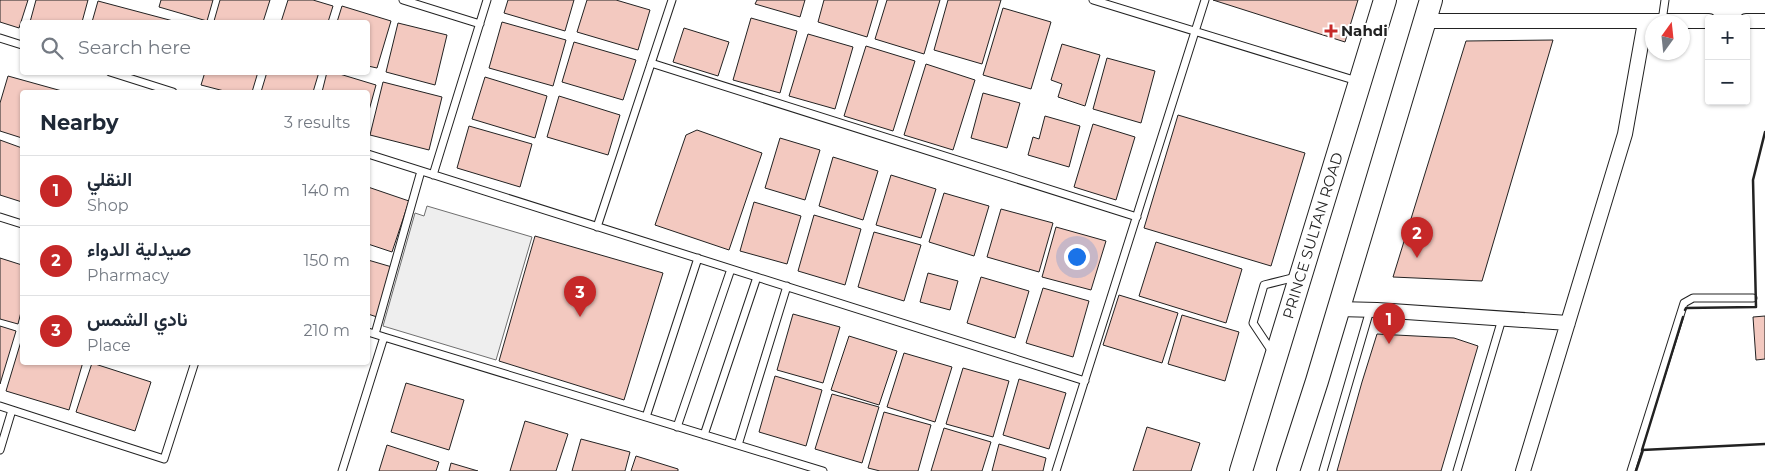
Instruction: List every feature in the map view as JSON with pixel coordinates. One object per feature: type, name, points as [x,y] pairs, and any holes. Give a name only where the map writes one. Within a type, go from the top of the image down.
[{"type":"main road","name":"PRINCE SULTAN ROAD","points":[[1241,471],[1385,0]]},
{"type":"main road","points":[[1288,471],[1428,11]]},
{"type":"street","points":[[1428,11],[1645,22],[1625,134],[1523,471]]},
{"type":"street","points":[[1750,21],[1765,20]]},
{"type":"street","points":[[1690,21],[1705,21]]},
{"type":"street","points":[[1338,309],[1568,323]]},
{"type":"lane","points":[[403,0],[480,24]]},
{"type":"lane","points":[[433,175],[487,0]]},
{"type":"lane","points":[[598,227],[672,0]]},
{"type":"lane","points":[[1093,0],[1360,82]]},
{"type":"lane","points":[[1056,471],[1205,0]]},
{"type":"lane","points":[[1663,15],[1664,0]]},
{"type":"lane","points":[[0,38],[20,44]]},
{"type":"lane","points":[[652,62],[1137,217]]},
{"type":"lane","points":[[120,75],[168,90]]},
{"type":"lane","points":[[370,155],[1085,381]]},
{"type":"lane","points":[[421,171],[371,333],[822,471]]},
{"type":"lane","points":[[0,217],[20,223]]},
{"type":"lane","points":[[646,417],[698,258]]},
{"type":"lane","points":[[677,427],[730,269]]},
{"type":"lane","points":[[1276,357],[1252,323],[1264,285],[1301,275]]},
{"type":"lane","points":[[704,435],[757,277]]},
{"type":"lane","points":[[738,445],[786,286]]},
{"type":"lane","points":[[1631,471],[1684,303],[1693,298],[1753,298]]},
{"type":"lane","points":[[1323,471],[1370,310]]},
{"type":"lane","points":[[1457,471],[1502,319]]},
{"type":"lane","points":[[342,471],[384,337]]},
{"type":"lane","points":[[0,406],[164,459],[194,365]]},
{"type":"lane","points":[[0,450],[12,410]]},
{"type":"shaded area","points":[[427,206],[532,237],[496,360],[383,326],[415,213],[424,216]]},
{"type":"building","points":[[0,0],[28,0],[19,28],[0,22]]},
{"type":"building","points":[[36,0],[88,0],[83,20],[31,20]]},
{"type":"building","points":[[161,0],[213,0],[207,20],[159,7]]},
{"type":"building","points":[[220,0],[270,0],[264,20],[214,20]]},
{"type":"building","points":[[288,0],[313,0],[333,6],[329,20],[282,20]]},
{"type":"building","points":[[508,0],[574,0],[565,31],[504,13]]},
{"type":"building","points":[[587,0],[616,0],[650,10],[638,50],[577,32]]},
{"type":"building","points":[[757,0],[805,0],[800,17],[755,4]]},
{"type":"building","points":[[824,0],[878,0],[867,37],[818,22]]},
{"type":"building","points":[[887,0],[940,0],[924,54],[875,39]]},
{"type":"building","points":[[948,0],[1001,0],[982,64],[934,50]]},
{"type":"building","points":[[1213,0],[1358,0],[1345,42]]},
{"type":"building","points":[[98,1],[169,20],[93,20]]},
{"type":"building","points":[[342,6],[391,21],[377,68],[370,66],[370,20],[338,20]]},
{"type":"building","points":[[1003,8],[1051,22],[1031,89],[983,75]]},
{"type":"building","points":[[751,18],[797,31],[780,93],[733,80]]},
{"type":"building","points":[[502,22],[566,40],[553,86],[489,68]]},
{"type":"building","points":[[398,23],[447,35],[435,85],[386,72]]},
{"type":"building","points":[[684,28],[729,42],[718,76],[673,62]]},
{"type":"building","points":[[808,34],[853,47],[835,109],[789,96]]},
{"type":"building","points":[[1553,40],[1482,281],[1393,277],[1466,41]]},
{"type":"building","points":[[574,42],[636,60],[623,100],[562,82]]},
{"type":"building","points":[[1062,44],[1100,55],[1085,106],[1058,97],[1062,84],[1051,80]]},
{"type":"building","points":[[866,46],[915,61],[893,131],[844,116]]},
{"type":"building","points":[[1107,58],[1155,71],[1141,123],[1093,109]]},
{"type":"building","points":[[926,64],[975,80],[953,150],[904,135]]},
{"type":"building","points":[[204,75],[257,75],[253,90],[220,90],[201,85]]},
{"type":"building","points":[[266,75],[318,75],[314,90],[262,90]]},
{"type":"building","points":[[326,75],[343,75],[376,85],[370,107],[370,90],[322,90]]},
{"type":"building","points":[[8,76],[58,90],[20,90],[20,137],[0,131],[0,103]]},
{"type":"building","points":[[485,77],[547,96],[535,138],[472,119]]},
{"type":"building","points":[[383,82],[442,97],[429,150],[370,135]]},
{"type":"building","points":[[983,93],[1020,103],[1007,148],[971,138]]},
{"type":"building","points":[[559,96],[620,115],[608,155],[547,137]]},
{"type":"building","points":[[1178,115],[1305,153],[1271,266],[1144,228]]},
{"type":"building","points":[[1045,116],[1080,126],[1069,167],[1028,155],[1033,137],[1039,139]]},
{"type":"building","points":[[1093,124],[1135,137],[1116,200],[1074,187]]},
{"type":"building","points":[[469,126],[532,144],[520,187],[457,168]]},
{"type":"building","points":[[697,130],[762,153],[729,250],[655,225],[686,135]]},
{"type":"building","points":[[780,138],[820,150],[805,200],[765,188]]},
{"type":"building","points":[[0,140],[20,147],[20,201],[0,195]]},
{"type":"building","points":[[833,157],[878,171],[863,220],[819,206]]},
{"type":"building","points":[[891,175],[936,189],[921,238],[876,225]]},
{"type":"building","points":[[370,188],[409,201],[392,252],[370,245]]},
{"type":"building","points":[[944,193],[989,206],[974,256],[929,242]]},
{"type":"building","points":[[754,202],[801,216],[787,264],[740,251]]},
{"type":"building","points":[[1001,209],[1053,223],[1039,272],[987,257]]},
{"type":"building","points":[[814,215],[861,229],[845,285],[798,271]]},
{"type":"building","points":[[1056,227],[1106,241],[1091,290],[1042,277]]},
{"type":"building","points":[[874,232],[921,245],[904,301],[858,287]]},
{"type":"building","points":[[535,236],[663,273],[624,400],[499,361]]},
{"type":"building","points":[[1156,242],[1242,269],[1226,323],[1139,296]]},
{"type":"building","points":[[0,258],[20,264],[20,316],[18,324],[0,319]]},
{"type":"building","points":[[370,261],[392,267],[377,317],[370,315]]},
{"type":"building","points":[[928,273],[958,281],[950,310],[920,302]]},
{"type":"building","points":[[981,277],[1029,291],[1015,338],[967,323]]},
{"type":"building","points":[[1043,288],[1089,301],[1073,357],[1026,343]]},
{"type":"building","points":[[1119,295],[1178,313],[1162,363],[1103,345]]},
{"type":"building","points":[[793,314],[840,327],[823,383],[777,370]]},
{"type":"building","points":[[1182,315],[1239,332],[1225,381],[1168,364]]},
{"type":"building","points":[[1765,316],[1765,359],[1756,360],[1753,317]]},
{"type":"building","points":[[0,326],[16,331],[0,384]]},
{"type":"building","points":[[1377,334],[1454,338],[1478,346],[1441,471],[1337,471]]},
{"type":"building","points":[[849,336],[897,351],[879,405],[831,390]]},
{"type":"building","points":[[20,345],[20,365],[82,365],[69,410],[6,391]]},
{"type":"building","points":[[904,353],[952,367],[935,422],[887,407]]},
{"type":"building","points":[[91,365],[98,365],[151,382],[135,431],[76,412]]},
{"type":"building","points":[[963,368],[1009,381],[993,437],[946,424]]},
{"type":"building","points":[[775,376],[822,390],[806,446],[759,432]]},
{"type":"building","points":[[1019,379],[1066,393],[1049,449],[1003,435]]},
{"type":"building","points":[[406,383],[464,400],[449,450],[391,432]]},
{"type":"building","points":[[832,394],[879,407],[862,463],[815,449]]},
{"type":"building","points":[[884,412],[931,425],[918,471],[880,471],[868,468]]},
{"type":"building","points":[[525,421],[568,434],[556,471],[510,471]]},
{"type":"building","points":[[1147,427],[1200,443],[1191,471],[1133,471]]},
{"type":"building","points":[[944,428],[991,442],[982,471],[931,471]]},
{"type":"building","points":[[581,439],[630,452],[625,471],[572,471]]},
{"type":"building","points":[[999,444],[1046,458],[1043,471],[992,471]]},
{"type":"building","points":[[387,445],[439,462],[436,471],[379,471]]},
{"type":"building","points":[[636,456],[678,469],[678,471],[631,471]]},
{"type":"building","points":[[451,463],[478,471],[449,471]]},
{"type":"wall","points":[[1685,310],[1686,308],[1756,307],[1753,180],[1765,132]]},
{"type":"wall","points":[[1683,317],[1642,450],[1765,444]]},
{"type":"wall","points":[[1636,471],[1643,450]]},
{"type":"place","name":"Nahdi","points":[[1331,31]]},
{"type":"place","name":"صيدلية الدواء","points":[[1417,258]]},
{"type":"place","name":"نادي الشمس","points":[[580,317]]},
{"type":"place","name":"النقلي","points":[[1389,344]]}]
